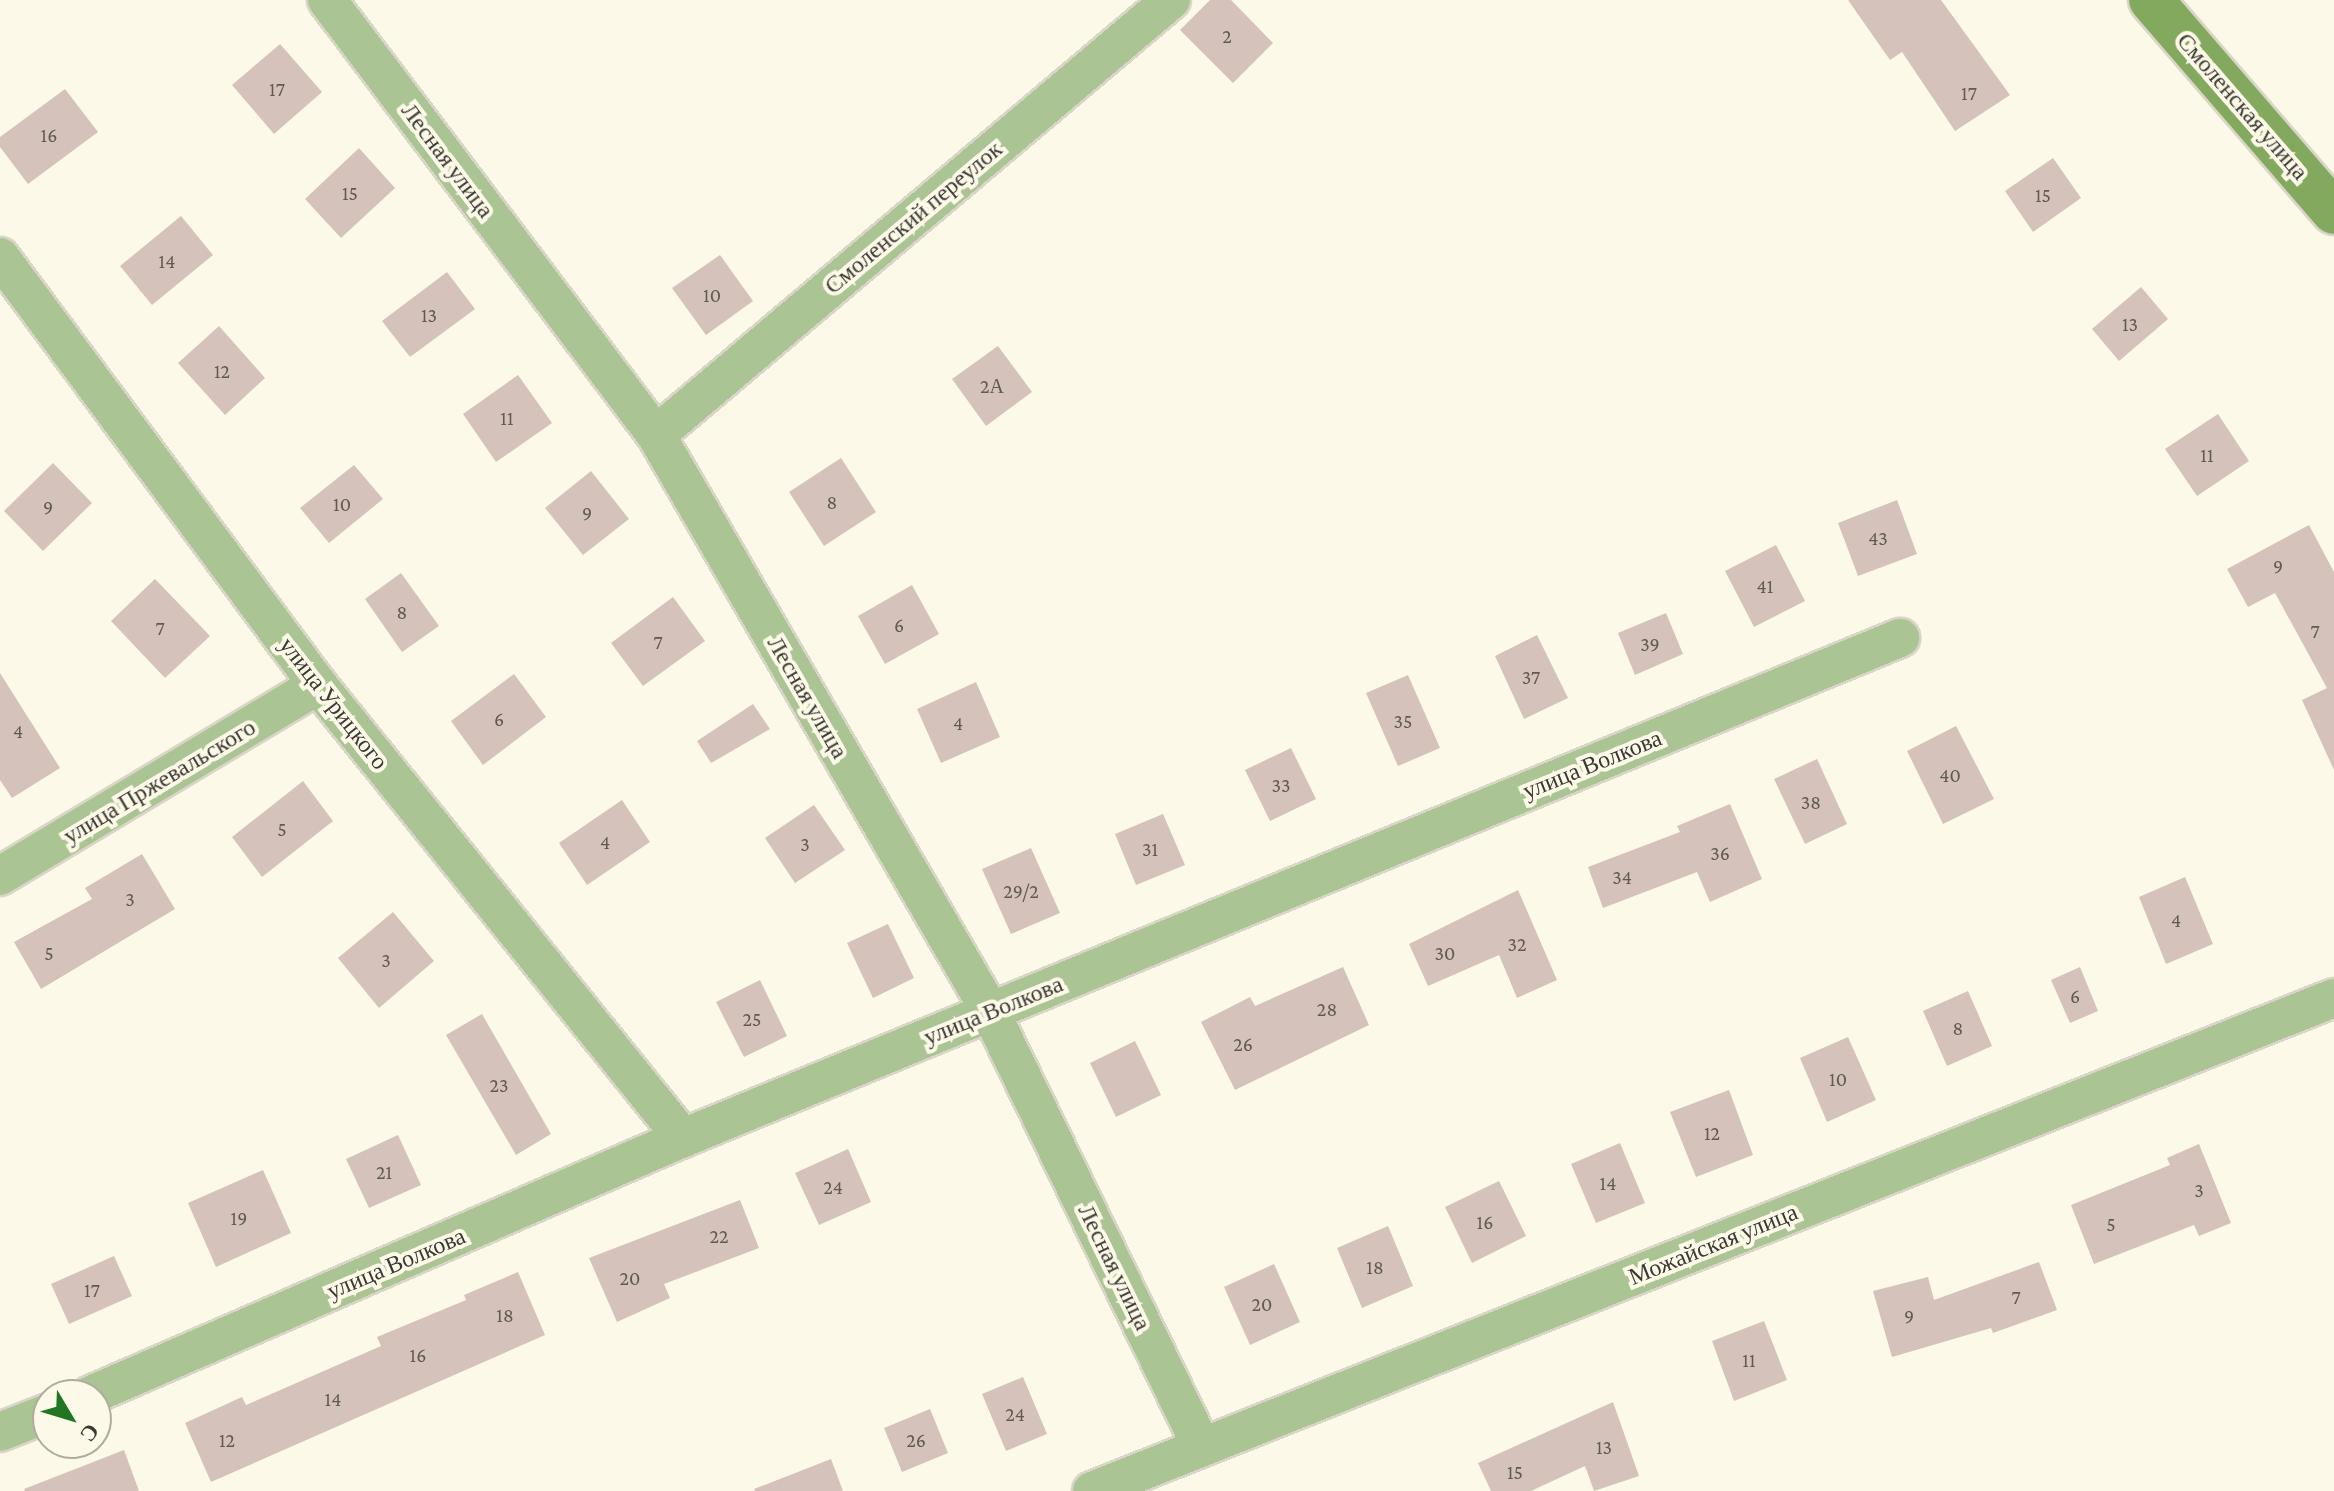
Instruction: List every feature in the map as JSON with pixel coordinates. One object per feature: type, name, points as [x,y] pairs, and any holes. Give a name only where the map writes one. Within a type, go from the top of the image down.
[{"type":"street","name":"Лесная улица","points":[[327,0],[656,435],[990,1011],[1202,1447]]},
{"type":"street","name":"Смоленский переулок","points":[[656,435],[1171,0]]},
{"type":"street","name":"Смоленская улица","points":[[2151,0],[2334,212]]},
{"type":"street","name":"улица Урицкого","points":[[0,257],[318,685],[683,1138]]},
{"type":"street","name":"улица Волкова","points":[[112,1386],[683,1138],[1900,638]]},
{"type":"street","name":"улица Пржевальского","points":[[0,876],[318,685]]},
{"type":"street","name":"Можайская улица","points":[[1092,1491],[2334,998]]},
{"type":"street","points":[[0,1432],[32,1419]]},
{"type":"building","points":[[1210,0],[1231,0],[1273,43],[1233,83],[1180,30]]},
{"type":"building","points":[[1848,0],[1941,0],[2010,95],[1955,131],[1902,52],[1890,60]]},
{"type":"building","points":[[280,44],[322,92],[274,134],[232,85]]},
{"type":"building","points":[[65,89],[98,132],[28,184],[0,147],[0,137]]},
{"type":"building","points":[[359,148],[395,188],[341,238],[305,199]]},
{"type":"building","points":[[2053,158],[2081,198],[2033,232],[2005,191]]},
{"type":"building","points":[[181,216],[213,255],[152,305],[120,266]]},
{"type":"building","points":[[720,255],[753,301],[706,335],[672,288]]},
{"type":"building","points":[[447,272],[475,309],[410,357],[382,321]]},
{"type":"building","points":[[2141,287],[2168,319],[2119,361],[2092,329]]},
{"type":"building","points":[[219,326],[265,378],[225,415],[178,363]]},
{"type":"building","points":[[998,346],[1032,392],[986,426],[952,379]]},
{"type":"building","points":[[518,375],[552,423],[496,462],[463,414]]},
{"type":"building","points":[[2218,414],[2249,461],[2197,496],[2165,449]]},
{"type":"building","points":[[841,458],[876,512],[824,546],[789,492]]},
{"type":"building","points":[[53,463],[92,503],[43,551],[4,511]]},
{"type":"building","points":[[354,465],[383,499],[329,543],[300,508]]},
{"type":"building","points":[[591,471],[629,519],[583,555],[545,508]]},
{"type":"building","points":[[1897,500],[1917,554],[1858,576],[1838,523]]},
{"type":"building","points":[[2309,525],[2334,572],[2334,770],[2302,700],[2327,688],[2275,593],[2248,607],[2227,569]]},
{"type":"building","points":[[1776,545],[1805,601],[1754,627],[1725,571]]},
{"type":"building","points":[[401,573],[439,626],[402,652],[365,599]]},
{"type":"building","points":[[155,579],[210,636],[165,678],[111,621]]},
{"type":"building","points":[[912,585],[939,634],[885,664],[858,616]]},
{"type":"building","points":[[673,597],[705,641],[643,686],[611,643]]},
{"type":"building","points":[[1666,613],[1683,654],[1635,675],[1618,633]]},
{"type":"building","points":[[1537,635],[1568,698],[1524,719],[1495,656]]},
{"type":"building","points":[[0,673],[60,768],[12,798],[0,780]]},
{"type":"building","points":[[514,674],[546,717],[483,765],[451,721]]},
{"type":"building","points":[[1408,675],[1440,748],[1398,766],[1366,693]]},
{"type":"building","points":[[976,682],[1000,737],[941,763],[917,709]]},
{"type":"building","points":[[753,704],[770,729],[711,763],[697,741]]},
{"type":"building","points":[[1956,726],[1994,799],[1943,824],[1907,751]]},
{"type":"building","points":[[1291,748],[1316,799],[1270,821],[1245,770]]},
{"type":"building","points":[[1817,759],[1847,824],[1805,844],[1774,779]]},
{"type":"building","points":[[303,781],[333,821],[262,877],[232,837]]},
{"type":"building","points":[[622,800],[650,842],[587,885],[559,843]]},
{"type":"building","points":[[1730,804],[1762,879],[1710,902],[1697,872],[1603,908],[1588,867],[1680,832],[1677,826]]},
{"type":"building","points":[[814,805],[845,850],[795,883],[765,838]]},
{"type":"building","points":[[1163,814],[1185,865],[1136,885],[1115,834]]},
{"type":"building","points":[[1031,848],[1060,913],[1011,934],[982,869]]},
{"type":"building","points":[[142,854],[175,909],[41,989],[14,942],[92,899],[85,888]]},
{"type":"building","points":[[2185,877],[2213,944],[2166,964],[2139,897]]},
{"type":"building","points":[[1518,890],[1557,980],[1517,998],[1499,955],[1428,986],[1409,944]]},
{"type":"building","points":[[393,912],[434,961],[379,1008],[338,958]]},
{"type":"building","points":[[888,924],[914,978],[873,998],[847,943]]},
{"type":"building","points":[[1343,967],[1369,1025],[1235,1090],[1201,1022],[1250,997],[1255,1006]]},
{"type":"building","points":[[2080,967],[2098,1011],[2070,1023],[2051,980]]},
{"type":"building","points":[[760,980],[787,1036],[744,1057],[716,1002]]},
{"type":"building","points":[[1968,991],[1992,1046],[1947,1066],[1923,1011]]},
{"type":"building","points":[[482,1014],[551,1134],[516,1155],[446,1035]]},
{"type":"building","points":[[1848,1037],[1876,1100],[1827,1122],[1800,1058]]},
{"type":"building","points":[[1135,1041],[1161,1095],[1116,1117],[1090,1063]]},
{"type":"building","points":[[1729,1090],[1753,1155],[1696,1177],[1670,1112]]},
{"type":"building","points":[[398,1135],[421,1185],[369,1208],[346,1159]]},
{"type":"building","points":[[1620,1143],[1645,1203],[1596,1223],[1571,1164]]},
{"type":"building","points":[[2199,1144],[2231,1223],[2199,1236],[2194,1225],[2094,1264],[2071,1205],[2170,1165],[2167,1158]]},
{"type":"building","points":[[848,1149],[871,1202],[819,1225],[795,1173]]},
{"type":"building","points":[[263,1170],[291,1233],[216,1267],[188,1203]]},
{"type":"building","points":[[1499,1181],[1526,1236],[1472,1263],[1445,1207]]},
{"type":"building","points":[[740,1200],[759,1248],[664,1284],[670,1298],[617,1322],[589,1258]]},
{"type":"building","points":[[1388,1226],[1413,1286],[1362,1308],[1337,1248]]},
{"type":"building","points":[[114,1256],[132,1296],[69,1324],[51,1284]]},
{"type":"building","points":[[2039,1262],[2057,1310],[1993,1333],[1991,1328],[1892,1357],[1873,1291],[1928,1277],[1934,1300]]},
{"type":"building","points":[[1274,1264],[1300,1322],[1250,1345],[1224,1287]]},
{"type":"building","points":[[518,1272],[545,1335],[211,1482],[185,1423],[242,1397],[246,1405],[381,1346],[377,1337],[466,1300],[464,1295]]},
{"type":"building","points":[[1764,1321],[1787,1380],[1734,1401],[1712,1341]]},
{"type":"building","points":[[1023,1377],[1047,1434],[1006,1451],[982,1394]]},
{"type":"building","points":[[1613,1402],[1639,1476],[1594,1491],[1585,1466],[1531,1491],[1491,1491],[1478,1463]]},
{"type":"building","points":[[930,1409],[948,1453],[902,1472],[884,1428]]},
{"type":"building","points":[[124,1450],[139,1491],[24,1489],[101,1459],[112,1459],[112,1455]]},
{"type":"building","points":[[831,1459],[843,1491],[754,1489]]}]
